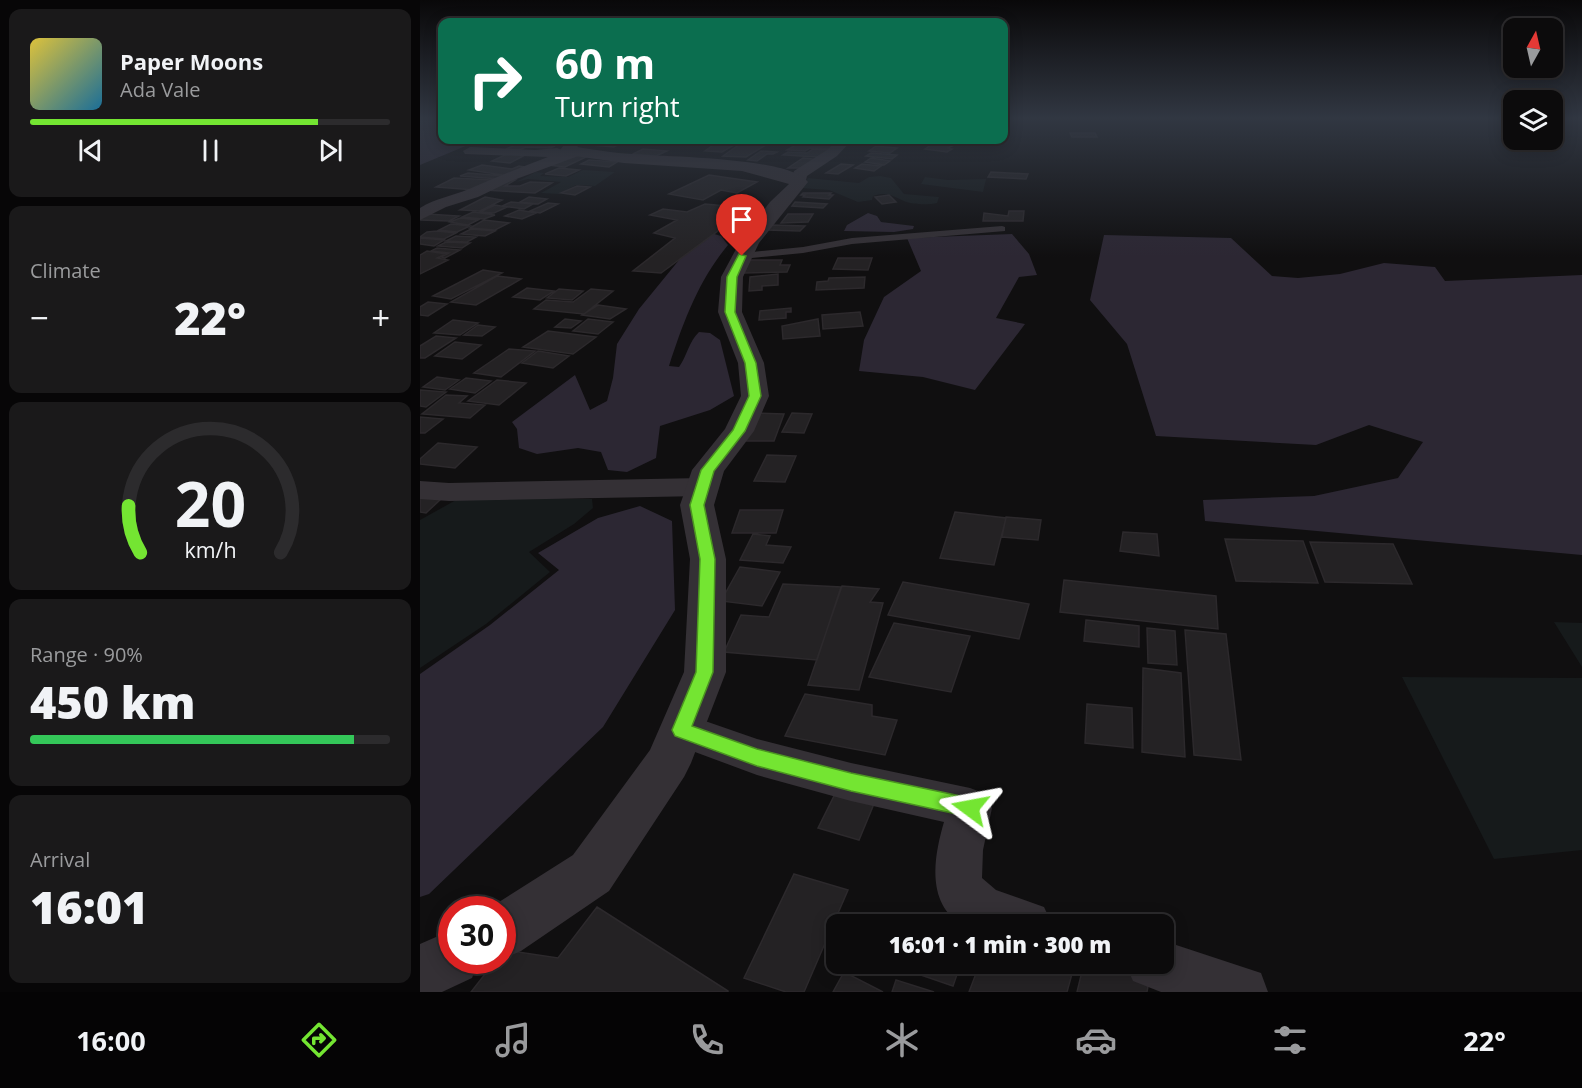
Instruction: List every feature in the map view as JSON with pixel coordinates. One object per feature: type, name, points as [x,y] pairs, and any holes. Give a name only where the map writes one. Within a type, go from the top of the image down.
[{"type":"street","points":[[420,216],[441,203],[472,194],[536,164]]},
{"type":"street","points":[[719,164],[782,174],[799,182]]},
{"type":"street","points":[[516,923],[591,873],[668,763],[705,672],[708,559],[697,505],[708,470],[738,431],[755,396],[751,363],[730,312],[732,277],[749,242],[799,182],[799,174],[814,164]]},
{"type":"street","points":[[420,490],[449,492],[702,487]]},
{"type":"street","points":[[682,730],[757,757],[851,782],[970,808],[957,868],[958,885],[966,900],[982,910],[995,914]]},
{"type":"street","points":[[420,973],[438,965]]},
{"type":"street","points":[[1174,970],[1242,992]]},
{"type":"lane","points":[[742,256],[902,236],[1002,229]]},
{"type":"shaded area","points":[[583,170],[615,172],[595,186],[576,185],[559,194],[541,193],[561,182],[528,179],[516,182],[536,172],[544,173],[540,176],[568,177]]},
{"type":"shaded area","points":[[869,177],[891,178],[904,194],[939,197],[937,203],[912,203],[882,194],[873,196],[872,200],[858,202],[829,190],[801,188],[808,178],[859,183]]},
{"type":"shaded area","points":[[925,177],[948,180],[986,179],[983,192],[921,184]]},
{"type":"shaded area","points":[[868,213],[877,216],[881,222],[914,226],[913,229],[894,232],[844,231],[847,225]]},
{"type":"shaded area","points":[[711,233],[721,236],[728,245],[700,288],[686,318],[669,366],[679,367],[699,332],[710,333],[720,340],[734,396],[710,410],[660,426],[656,458],[627,472],[608,470],[601,452],[578,448],[537,454],[519,448],[517,429],[512,422],[575,375],[590,410],[607,401],[613,378],[617,344],[639,309],[697,238]]},
{"type":"shaded area","points":[[1012,234],[1029,254],[1037,275],[1019,277],[996,318],[1025,324],[975,390],[923,377],[859,371],[864,340],[884,297],[921,271],[907,238]]},
{"type":"shaded area","points":[[1104,235],[1231,238],[1272,276],[1298,278],[1340,274],[1384,263],[1435,267],[1445,281],[1582,275],[1582,555],[1205,521],[1203,500],[1314,496],[1398,478],[1423,442],[1369,425],[1316,445],[1156,436],[1127,344],[1090,300]]},
{"type":"shaded area","points":[[592,499],[593,508],[574,524],[529,552],[550,572],[486,624],[420,668],[420,520],[456,500]]},
{"type":"shaded area","points":[[640,506],[672,521],[675,610],[603,727],[429,894],[420,897],[420,674],[490,625],[559,570],[538,553],[598,518]]},
{"type":"shaded area","points":[[1554,622],[1582,623],[1582,667]]},
{"type":"shaded area","points":[[1402,677],[1582,678],[1582,850],[1494,859]]},
{"type":"building","points":[[551,164],[571,164],[565,167],[549,165]]},
{"type":"building","points":[[584,164],[613,164],[609,167]]},
{"type":"building","points":[[794,164],[806,164],[801,168],[788,168]]},
{"type":"building","points":[[841,164],[853,165],[838,174],[826,173]]},
{"type":"building","points":[[861,164],[881,166],[874,171],[855,168]]},
{"type":"building","points":[[482,165],[512,169],[519,166],[531,168],[510,176],[469,170]]},
{"type":"building","points":[[559,168],[579,170],[566,176],[545,174]]},
{"type":"building","points":[[991,172],[1028,174],[1026,179],[988,177]]},
{"type":"building","points":[[468,173],[505,176],[499,179],[460,176]]},
{"type":"building","points":[[709,175],[757,182],[737,193],[721,190],[703,200],[669,194]]},
{"type":"building","points":[[454,178],[494,180],[475,190],[436,187]]},
{"type":"building","points":[[501,180],[515,180],[505,186],[520,186],[530,182],[552,183],[535,193],[482,190]]},
{"type":"building","points":[[577,186],[590,187],[575,195],[561,193]]},
{"type":"building","points":[[803,193],[831,193],[829,195],[833,195],[829,199],[803,197],[805,195],[801,195]]},
{"type":"building","points":[[889,195],[896,202],[882,204],[875,197]]},
{"type":"building","points":[[485,197],[502,200],[480,211],[460,210]]},
{"type":"building","points":[[529,197],[547,199],[538,204],[520,202]]},
{"type":"building","points":[[511,202],[533,204],[524,209],[502,206]]},
{"type":"building","points":[[795,202],[827,204],[823,208],[792,206]]},
{"type":"building","points":[[548,203],[558,204],[540,213],[530,211]]},
{"type":"building","points":[[705,204],[749,208],[661,273],[633,271],[675,238],[654,233],[677,220],[650,215],[663,209],[687,212]]},
{"type":"building","points":[[495,205],[507,207],[494,213],[480,212]]},
{"type":"building","points":[[519,210],[536,213],[522,219],[505,216]]},
{"type":"building","points":[[1009,211],[1024,211],[1023,221],[983,221],[984,213],[1008,216]]},
{"type":"building","points":[[473,212],[495,215],[484,219],[462,217]]},
{"type":"building","points":[[427,214],[459,216],[449,221],[420,220]]},
{"type":"building","points":[[788,214],[813,214],[808,222],[781,223]]},
{"type":"building","points":[[460,218],[478,220],[468,225],[450,222]]},
{"type":"building","points":[[484,220],[509,223],[495,230],[470,228]]},
{"type":"building","points":[[451,224],[470,226],[457,232],[439,230]]},
{"type":"building","points":[[771,225],[805,226],[800,231],[767,230]]},
{"type":"building","points":[[471,229],[495,231],[485,236],[461,234]]},
{"type":"building","points":[[427,232],[456,233],[444,239],[420,237]]},
{"type":"building","points":[[456,236],[476,237],[467,242],[446,241]]},
{"type":"building","points":[[420,238],[444,240],[434,246],[420,244]]},
{"type":"building","points":[[446,242],[470,243],[462,248],[438,246]]},
{"type":"building","points":[[437,248],[460,250],[445,258],[441,257],[449,253],[431,251]]},
{"type":"building","points":[[427,251],[446,254],[437,258],[448,260],[420,274],[420,255]]},
{"type":"building","points":[[838,258],[872,258],[868,270],[833,269]]},
{"type":"building","points":[[750,260],[782,260],[780,265],[790,265],[787,272],[744,273]]},
{"type":"building","points":[[483,270],[502,273],[451,299],[433,296]]},
{"type":"building","points":[[778,274],[778,285],[762,286],[762,290],[749,291],[750,277]]},
{"type":"building","points":[[497,276],[521,279],[476,305],[451,302]]},
{"type":"building","points":[[865,277],[864,288],[816,290],[817,282],[828,281],[829,278]]},
{"type":"building","points":[[527,288],[554,291],[540,300],[513,297]]},
{"type":"building","points":[[559,289],[583,291],[572,300],[547,298]]},
{"type":"building","points":[[591,289],[613,291],[584,314],[534,309],[546,300],[573,302]]},
{"type":"building","points":[[428,302],[447,304],[428,316],[420,315],[420,307]]},
{"type":"building","points":[[598,305],[626,309],[610,319],[582,315]]},
{"type":"building","points":[[791,308],[791,312],[786,312],[786,318],[759,320],[760,311]]},
{"type":"building","points":[[860,312],[863,326],[823,329],[822,315]]},
{"type":"building","points":[[565,319],[581,321],[571,328],[555,327]]},
{"type":"building","points":[[588,319],[613,322],[598,334],[573,331]]},
{"type":"building","points":[[818,319],[820,336],[783,339],[782,326]]},
{"type":"building","points":[[453,320],[478,323],[460,335],[434,333]]},
{"type":"building","points":[[478,325],[495,327],[482,336],[464,335]]},
{"type":"building","points":[[548,331],[596,337],[573,354],[523,347]]},
{"type":"building","points":[[436,336],[456,338],[425,358],[420,358],[420,346]]},
{"type":"building","points":[[455,342],[481,345],[462,359],[435,356]]},
{"type":"building","points":[[509,349],[535,351],[501,377],[474,373]]},
{"type":"building","points":[[538,351],[569,356],[553,368],[522,363]]},
{"type":"building","points":[[437,377],[459,380],[445,390],[423,387]]},
{"type":"building","points":[[466,378],[491,381],[475,393],[450,389]]},
{"type":"building","points":[[497,380],[526,383],[499,405],[468,401]]},
{"type":"building","points":[[420,390],[446,392],[426,407],[420,406]]},
{"type":"building","points":[[446,395],[467,396],[459,403],[485,405],[470,418],[422,414]]},
{"type":"building","points":[[753,413],[784,414],[774,441],[741,441]]},
{"type":"building","points":[[792,413],[812,414],[804,433],[782,432]]},
{"type":"building","points":[[420,417],[443,419],[425,433],[420,433]]},
{"type":"building","points":[[438,443],[477,447],[455,468],[420,464],[420,459]]},
{"type":"building","points":[[767,455],[796,456],[785,482],[754,481]]},
{"type":"building","points":[[420,496],[442,498],[426,513],[420,512]]},
{"type":"building","points":[[740,510],[783,510],[776,533],[732,533]]},
{"type":"building","points":[[955,512],[1006,518],[994,565],[940,558]]},
{"type":"building","points":[[1006,517],[1041,520],[1038,540],[1002,537]]},
{"type":"building","points":[[1123,532],[1157,534],[1159,556],[1120,551]]},
{"type":"building","points":[[753,534],[770,536],[766,545],[791,547],[783,563],[740,560]]},
{"type":"building","points":[[1225,539],[1303,541],[1318,583],[1236,581]]},
{"type":"building","points":[[1310,542],[1393,544],[1412,584],[1325,582]]},
{"type":"building","points":[[740,567],[780,572],[762,606],[721,601]]},
{"type":"building","points":[[1064,580],[1216,596],[1218,629],[1060,612]]},
{"type":"building","points":[[903,582],[1029,604],[1019,639],[888,615]]},
{"type":"building","points":[[783,584],[841,587],[817,660],[724,652],[741,615],[769,617]]},
{"type":"building","points":[[842,586],[879,589],[870,602],[883,603],[859,690],[808,685]]},
{"type":"building","points":[[1086,620],[1139,626],[1139,647],[1084,641]]},
{"type":"building","points":[[894,623],[970,636],[951,692],[869,677]]},
{"type":"building","points":[[1147,628],[1175,631],[1177,665],[1148,663]]},
{"type":"building","points":[[1185,630],[1226,634],[1241,760],[1194,755]]},
{"type":"building","points":[[1143,668],[1181,673],[1185,757],[1142,752]]},
{"type":"building","points":[[805,694],[872,705],[872,716],[897,720],[885,755],[785,736]]},
{"type":"building","points":[[1087,704],[1132,708],[1133,748],[1085,743]]},
{"type":"building","points":[[838,788],[876,799],[859,840],[818,828]]},
{"type":"building","points":[[794,874],[848,890],[838,914],[826,914],[826,941],[804,992],[786,992],[744,978]]},
{"type":"building","points":[[597,907],[728,992],[471,992],[485,974],[516,974],[516,952],[558,958]]},
{"type":"building","points":[[843,974],[848,974],[883,992],[833,992]]},
{"type":"building","points":[[918,974],[957,974],[953,986]]},
{"type":"building","points":[[976,974],[1072,974],[1067,992],[969,992]]},
{"type":"building","points":[[1081,974],[1150,974],[1147,992],[1077,992]]},
{"type":"building","points":[[896,980],[934,992],[892,992]]},
{"type":"route","points":[[742,256],[732,277],[730,312],[751,363],[755,396],[738,431],[708,470],[697,505],[708,559],[705,672],[682,730],[757,757],[851,782],[970,808]]}]
